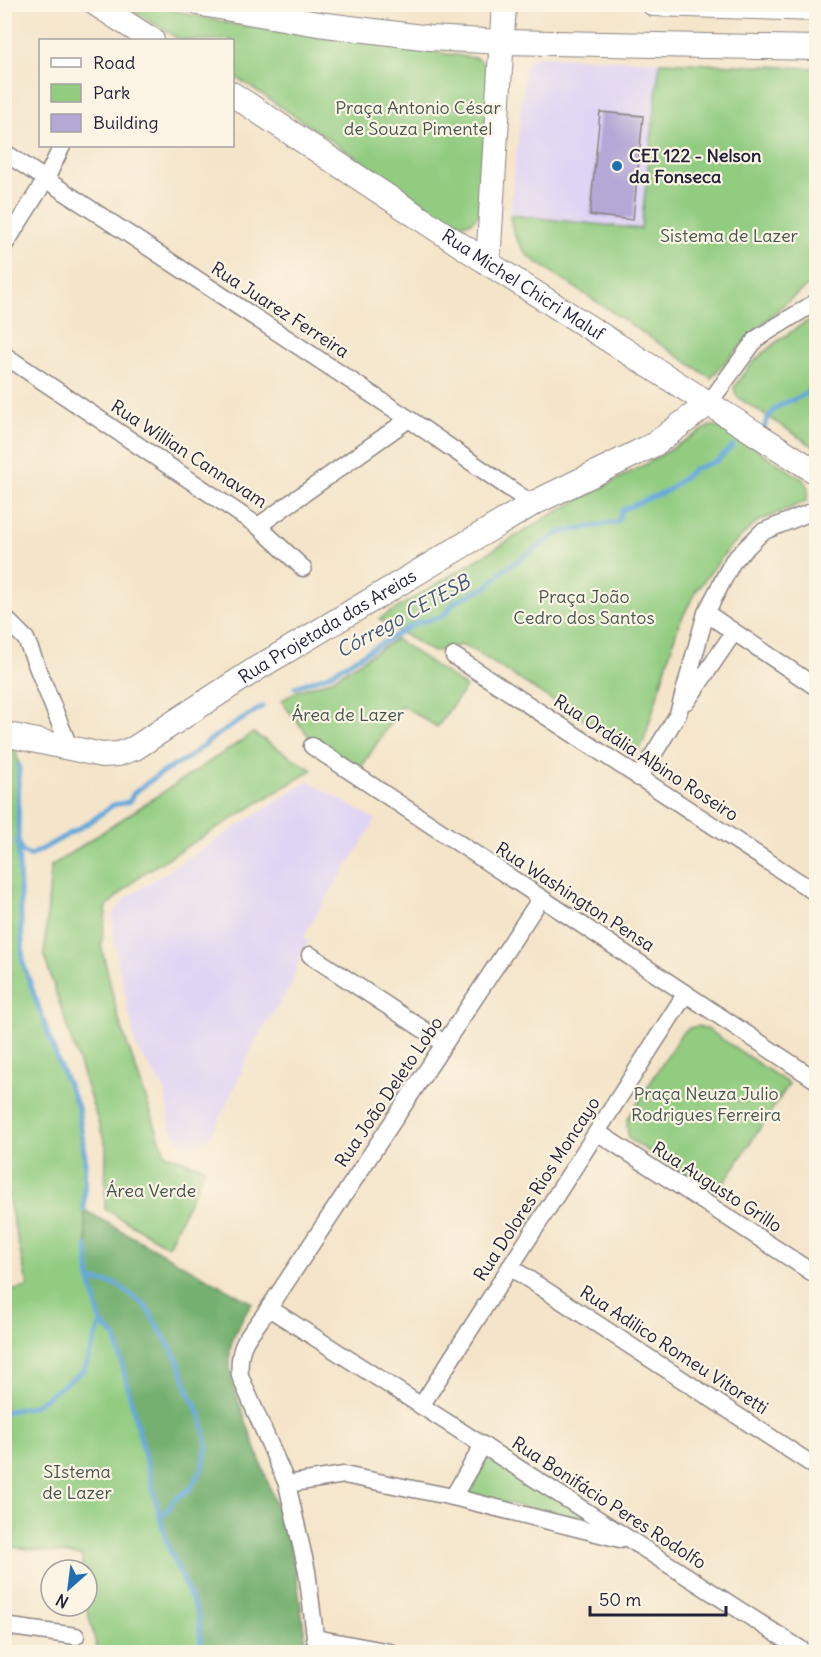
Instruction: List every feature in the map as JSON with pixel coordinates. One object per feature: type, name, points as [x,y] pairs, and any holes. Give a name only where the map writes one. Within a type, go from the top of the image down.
[{"type":"street","points":[[96,4],[137,36]]},
{"type":"street","points":[[202,4],[318,24],[430,38],[502,42],[816,48]]},
{"type":"street","points":[[488,263],[504,4]]},
{"type":"street","points":[[654,4],[816,9]]},
{"type":"street","name":"Rua Michel Chicri Maluf","points":[[234,95],[488,263],[816,472]]},
{"type":"street","points":[[4,246],[46,179],[62,147]]},
{"type":"street","name":"Rua Juarez Ferreira","points":[[4,152],[410,419],[532,504]]},
{"type":"street","points":[[709,404],[756,339],[816,302]]},
{"type":"street","name":"Rua Willian Cannavam","points":[[4,355],[258,526],[410,419]]},
{"type":"street","name":"Rua Projetada das Areias","points":[[4,734],[102,755],[118,754],[135,748],[256,669],[532,504],[655,444],[709,404]]},
{"type":"street","points":[[678,714],[706,613],[733,561],[762,532],[816,510]]},
{"type":"street","points":[[258,526],[303,568]]},
{"type":"street","points":[[706,613],[816,687]]},
{"type":"street","points":[[4,617],[26,639],[70,749]]},
{"type":"street","points":[[639,778],[678,714],[734,632]]},
{"type":"street","name":"Rua Ordália Albino Roseiro","points":[[454,656],[816,893]]},
{"type":"street","name":"Rua Washington Pensa","points":[[312,746],[816,1080]]},
{"type":"street","name":"Rua João Deleto Lobo","points":[[316,1645],[307,1570],[287,1484],[240,1376],[238,1358],[242,1345],[269,1308],[541,898]]},
{"type":"street","points":[[310,955],[444,1043]]},
{"type":"street","name":"Rua Dolores Rios Moncayo","points":[[421,1406],[686,993]]},
{"type":"street","name":"Rua Augusto Grillo","points":[[597,1132],[816,1275]]},
{"type":"street","name":"Rua Adilico Romeu Vitoretti","points":[[510,1267],[816,1467]]},
{"type":"street","name":"Rua Bonifácio Peres Rodolfo","points":[[269,1308],[805,1653]]},
{"type":"street","name":"Rua Bonifácio Peres Rodolfo","points":[[453,1497],[483,1445]]},
{"type":"street","points":[[287,1484],[345,1475],[453,1497],[634,1543]]},
{"type":"street","points":[[4,1626],[76,1635]]},
{"type":"street","points":[[316,1645],[390,1653]]},
{"type":"shaded area","points":[[533,57],[660,62],[641,229],[510,215],[525,70]]},
{"type":"shaded area","points":[[308,781],[376,820],[308,928],[304,938],[309,942],[301,952],[292,984],[255,1042],[219,1121],[207,1140],[191,1145],[180,1142],[170,1127],[165,1090],[136,1047],[113,936],[113,914],[126,898]]},
{"type":"green space","name":"Praça Antonio César de Souza Pimentel","points":[[124,5],[158,5],[239,25],[476,58],[486,65],[489,82],[479,215],[470,223],[456,224],[234,76],[234,39],[178,39]]},
{"type":"green space","name":"Sistema de Lazer","points":[[660,62],[816,68],[816,280],[774,313],[711,378],[529,257],[516,237],[510,215],[641,229]]},
{"type":"green space","points":[[816,316],[816,448],[737,397],[734,388],[760,356]]},
{"type":"green space","name":"Praça João Cedro dos Santos","points":[[710,426],[720,427],[730,432],[804,480],[808,488],[807,501],[757,522],[729,548],[696,591],[678,626],[644,741],[639,749],[632,751],[473,650],[461,645],[433,652],[379,619],[549,516],[644,465]]},
{"type":"green space","name":"Área de Lazer","points":[[396,639],[466,687],[437,727],[402,705],[360,769],[310,738],[281,701],[297,691],[331,680]]},
{"type":"green space","name":"Área Verde","points":[[253,733],[312,770],[142,874],[107,906],[101,945],[118,1017],[165,1154],[205,1168],[168,1246],[105,1209],[106,1146],[44,956],[51,866]]},
{"type":"green space","name":"SIstema de Lazer","points":[[5,740],[14,742],[19,765],[18,840],[23,962],[59,1064],[78,1107],[85,1157],[84,1210],[90,1280],[101,1323],[115,1336],[167,1544],[198,1614],[202,1652],[98,1652],[89,1618],[99,1618],[99,1558],[82,1558],[82,1556],[5,1546],[4,1292],[28,1287],[4,1180]]},
{"type":"green space","name":"Praça Neuza Julio Rodrigues Ferreira","points":[[698,1026],[707,1029],[789,1084],[716,1195],[628,1138],[627,1120],[681,1034],[689,1028]]},
{"type":"green space","points":[[84,1210],[252,1303],[234,1334],[231,1344],[231,1375],[289,1541],[296,1572],[307,1652],[202,1652],[197,1614],[167,1544],[115,1336],[101,1323],[90,1280]]},
{"type":"green space","points":[[488,1454],[588,1515],[584,1521],[470,1495]]},
{"type":"building","name":"CEI 122 - Nelson da Fonseca","points":[[600,112],[643,116],[633,220],[590,215]]},
{"type":"waterway","name":"Córrego CETESB","points":[[764,428],[768,417],[774,410],[802,396],[816,384]]},
{"type":"waterway","name":"Córrego CETESB","points":[[295,687],[328,675],[414,624],[443,616],[456,601],[487,587],[502,571],[559,533],[618,522],[622,510],[669,490],[694,469],[717,461],[733,446]]},
{"type":"waterway","name":"Córrego CETESB","points":[[19,765],[18,840],[22,852],[30,856],[90,822],[113,805],[129,802],[134,793],[158,775],[188,758],[214,737],[262,707]]},
{"type":"waterway","points":[[18,840],[23,963],[59,1064],[78,1107],[85,1157],[84,1210]]},
{"type":"waterway","points":[[87,1246],[90,1280],[101,1323],[115,1336],[167,1544],[198,1614],[202,1652]]},
{"type":"waterway","points":[[90,1280],[116,1284],[145,1305],[179,1362],[188,1391],[201,1416],[207,1445],[203,1467],[190,1489],[175,1499],[161,1519]]},
{"type":"waterway","points":[[4,1412],[34,1406],[84,1370],[101,1323]]},
{"type":"place","name":"CEI 122 - Nelson da Fonseca","points":[[617,166]]}]
